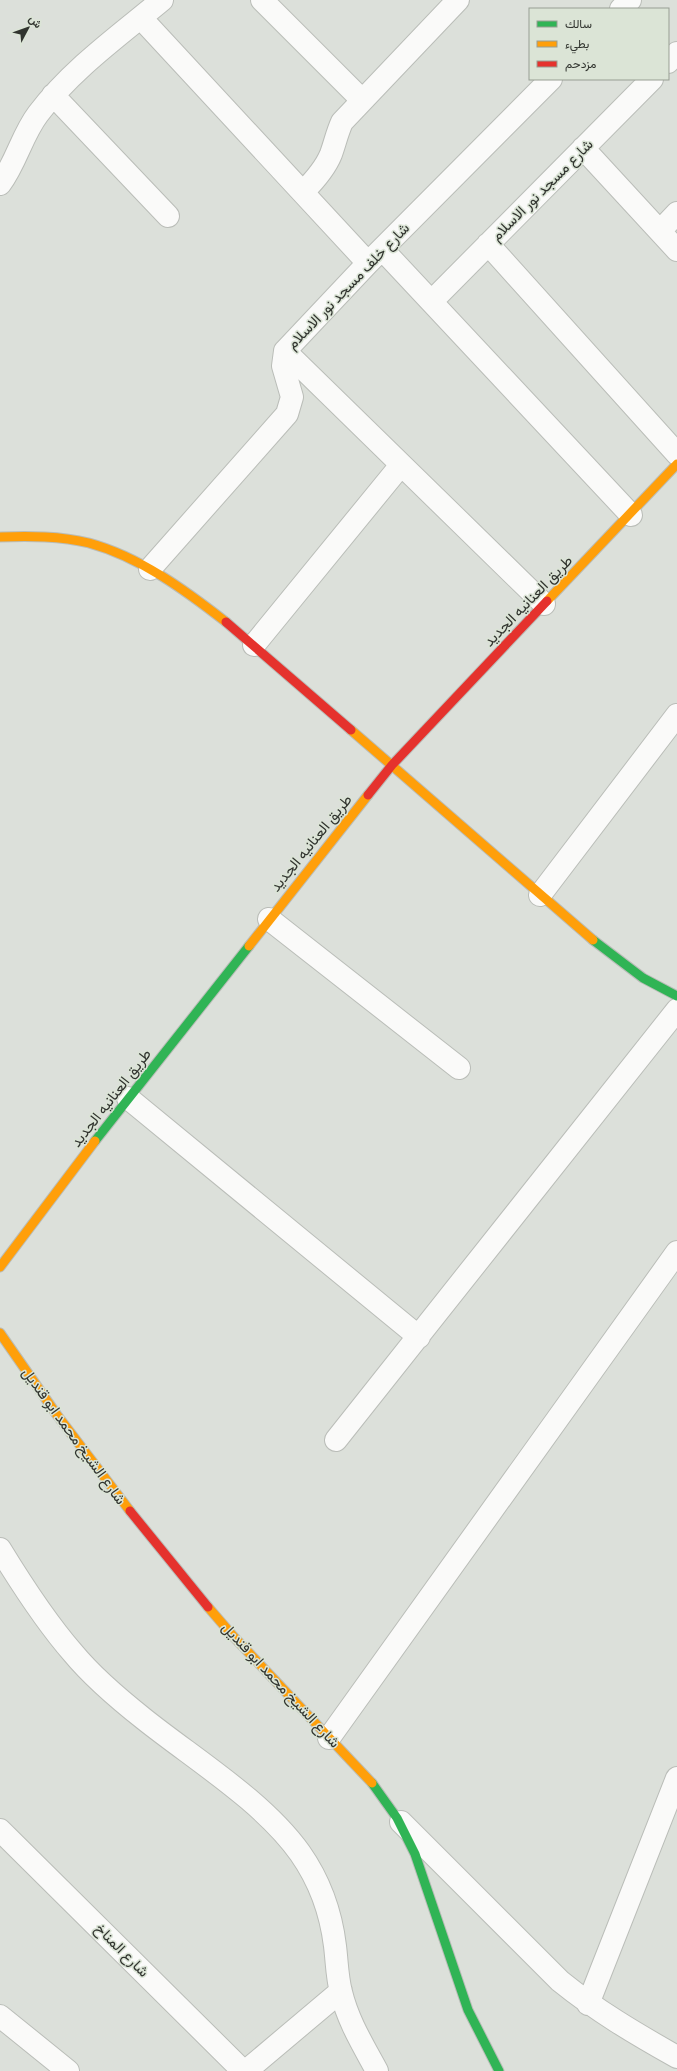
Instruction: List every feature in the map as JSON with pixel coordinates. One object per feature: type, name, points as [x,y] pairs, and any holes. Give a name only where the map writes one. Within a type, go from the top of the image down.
[{"type":"street","points":[[0,184],[24,136],[53,95],[162,0]]},
{"type":"street","points":[[262,0],[362,100]]},
{"type":"street","points":[[303,192],[322,171],[331,154],[342,122],[458,0]]},
{"type":"street","points":[[622,8],[630,0]]},
{"type":"street","points":[[140,18],[303,192],[375,256],[432,301],[630,515]]},
{"type":"street","points":[[669,61],[677,53]]},
{"type":"street","name":"شارع خلف مسجد نور الاسلام","points":[[150,568],[287,414],[292,397],[283,366],[285,351],[375,256],[550,80]]},
{"type":"street","name":"شارع مسجد نور الاسلام","points":[[432,301],[651,80]]},
{"type":"street","points":[[53,95],[168,216]]},
{"type":"street","points":[[583,148],[677,250]]},
{"type":"street","points":[[660,231],[677,213]]},
{"type":"street","points":[[488,244],[677,454]]},
{"type":"street","points":[[285,351],[544,604]]},
{"type":"street","points":[[254,645],[402,464]]},
{"type":"street","name":"طريق العنانيه الجديد","points":[[0,1267],[128,1098],[268,919],[392,765],[677,464]]},
{"type":"street","points":[[0,536],[36,535],[75,541],[114,552],[150,568],[254,645],[540,895],[633,973],[659,988],[677,996]]},
{"type":"street","points":[[540,895],[677,716]]},
{"type":"street","points":[[268,919],[460,1068]]},
{"type":"street","points":[[336,1440],[677,1010]]},
{"type":"street","points":[[128,1098],[419,1336]]},
{"type":"street","points":[[329,1738],[677,1252]]},
{"type":"street","name":"شارع الشيخ محمد ابو قنديل","points":[[0,1333],[57,1415],[142,1527],[233,1636],[367,1776],[397,1818],[415,1854],[468,2010],[499,2071]]},
{"type":"street","points":[[0,1549],[40,1610],[73,1654],[142,1718],[255,1805],[279,1828],[300,1854],[317,1882],[329,1914],[341,1991],[352,2025],[377,2071]]},
{"type":"street","points":[[588,2004],[677,1778]]},
{"type":"street","points":[[397,1818],[560,1981],[588,2004],[677,2057]]},
{"type":"street","name":"شارع المناخ","points":[[0,1830],[245,2071]]},
{"type":"street","points":[[245,2071],[341,1991]]},
{"type":"street","points":[[0,2016],[68,2071]]},
{"type":"traffic: fast","points":[[593,940],[643,978],[677,996]]},
{"type":"traffic: fast","points":[[95,1141],[249,946]]},
{"type":"traffic: fast","points":[[372,1783],[397,1818],[415,1854],[468,2010],[499,2071]]},
{"type":"traffic: slow","points":[[547,601],[677,464]]},
{"type":"traffic: slow","points":[[0,537],[67,539],[89,543],[108,549],[161,576],[226,622]]},
{"type":"traffic: slow","points":[[351,730],[593,940]]},
{"type":"traffic: slow","points":[[249,946],[368,795]]},
{"type":"traffic: slow","points":[[0,1267],[95,1141]]},
{"type":"traffic: slow","points":[[0,1333],[57,1415],[130,1511]]},
{"type":"traffic: slow","points":[[208,1607],[233,1636],[372,1783]]},
{"type":"traffic: jam","points":[[368,795],[392,765],[547,601]]},
{"type":"traffic: jam","points":[[226,622],[351,730]]},
{"type":"traffic: jam","points":[[130,1511],[208,1607]]}]
